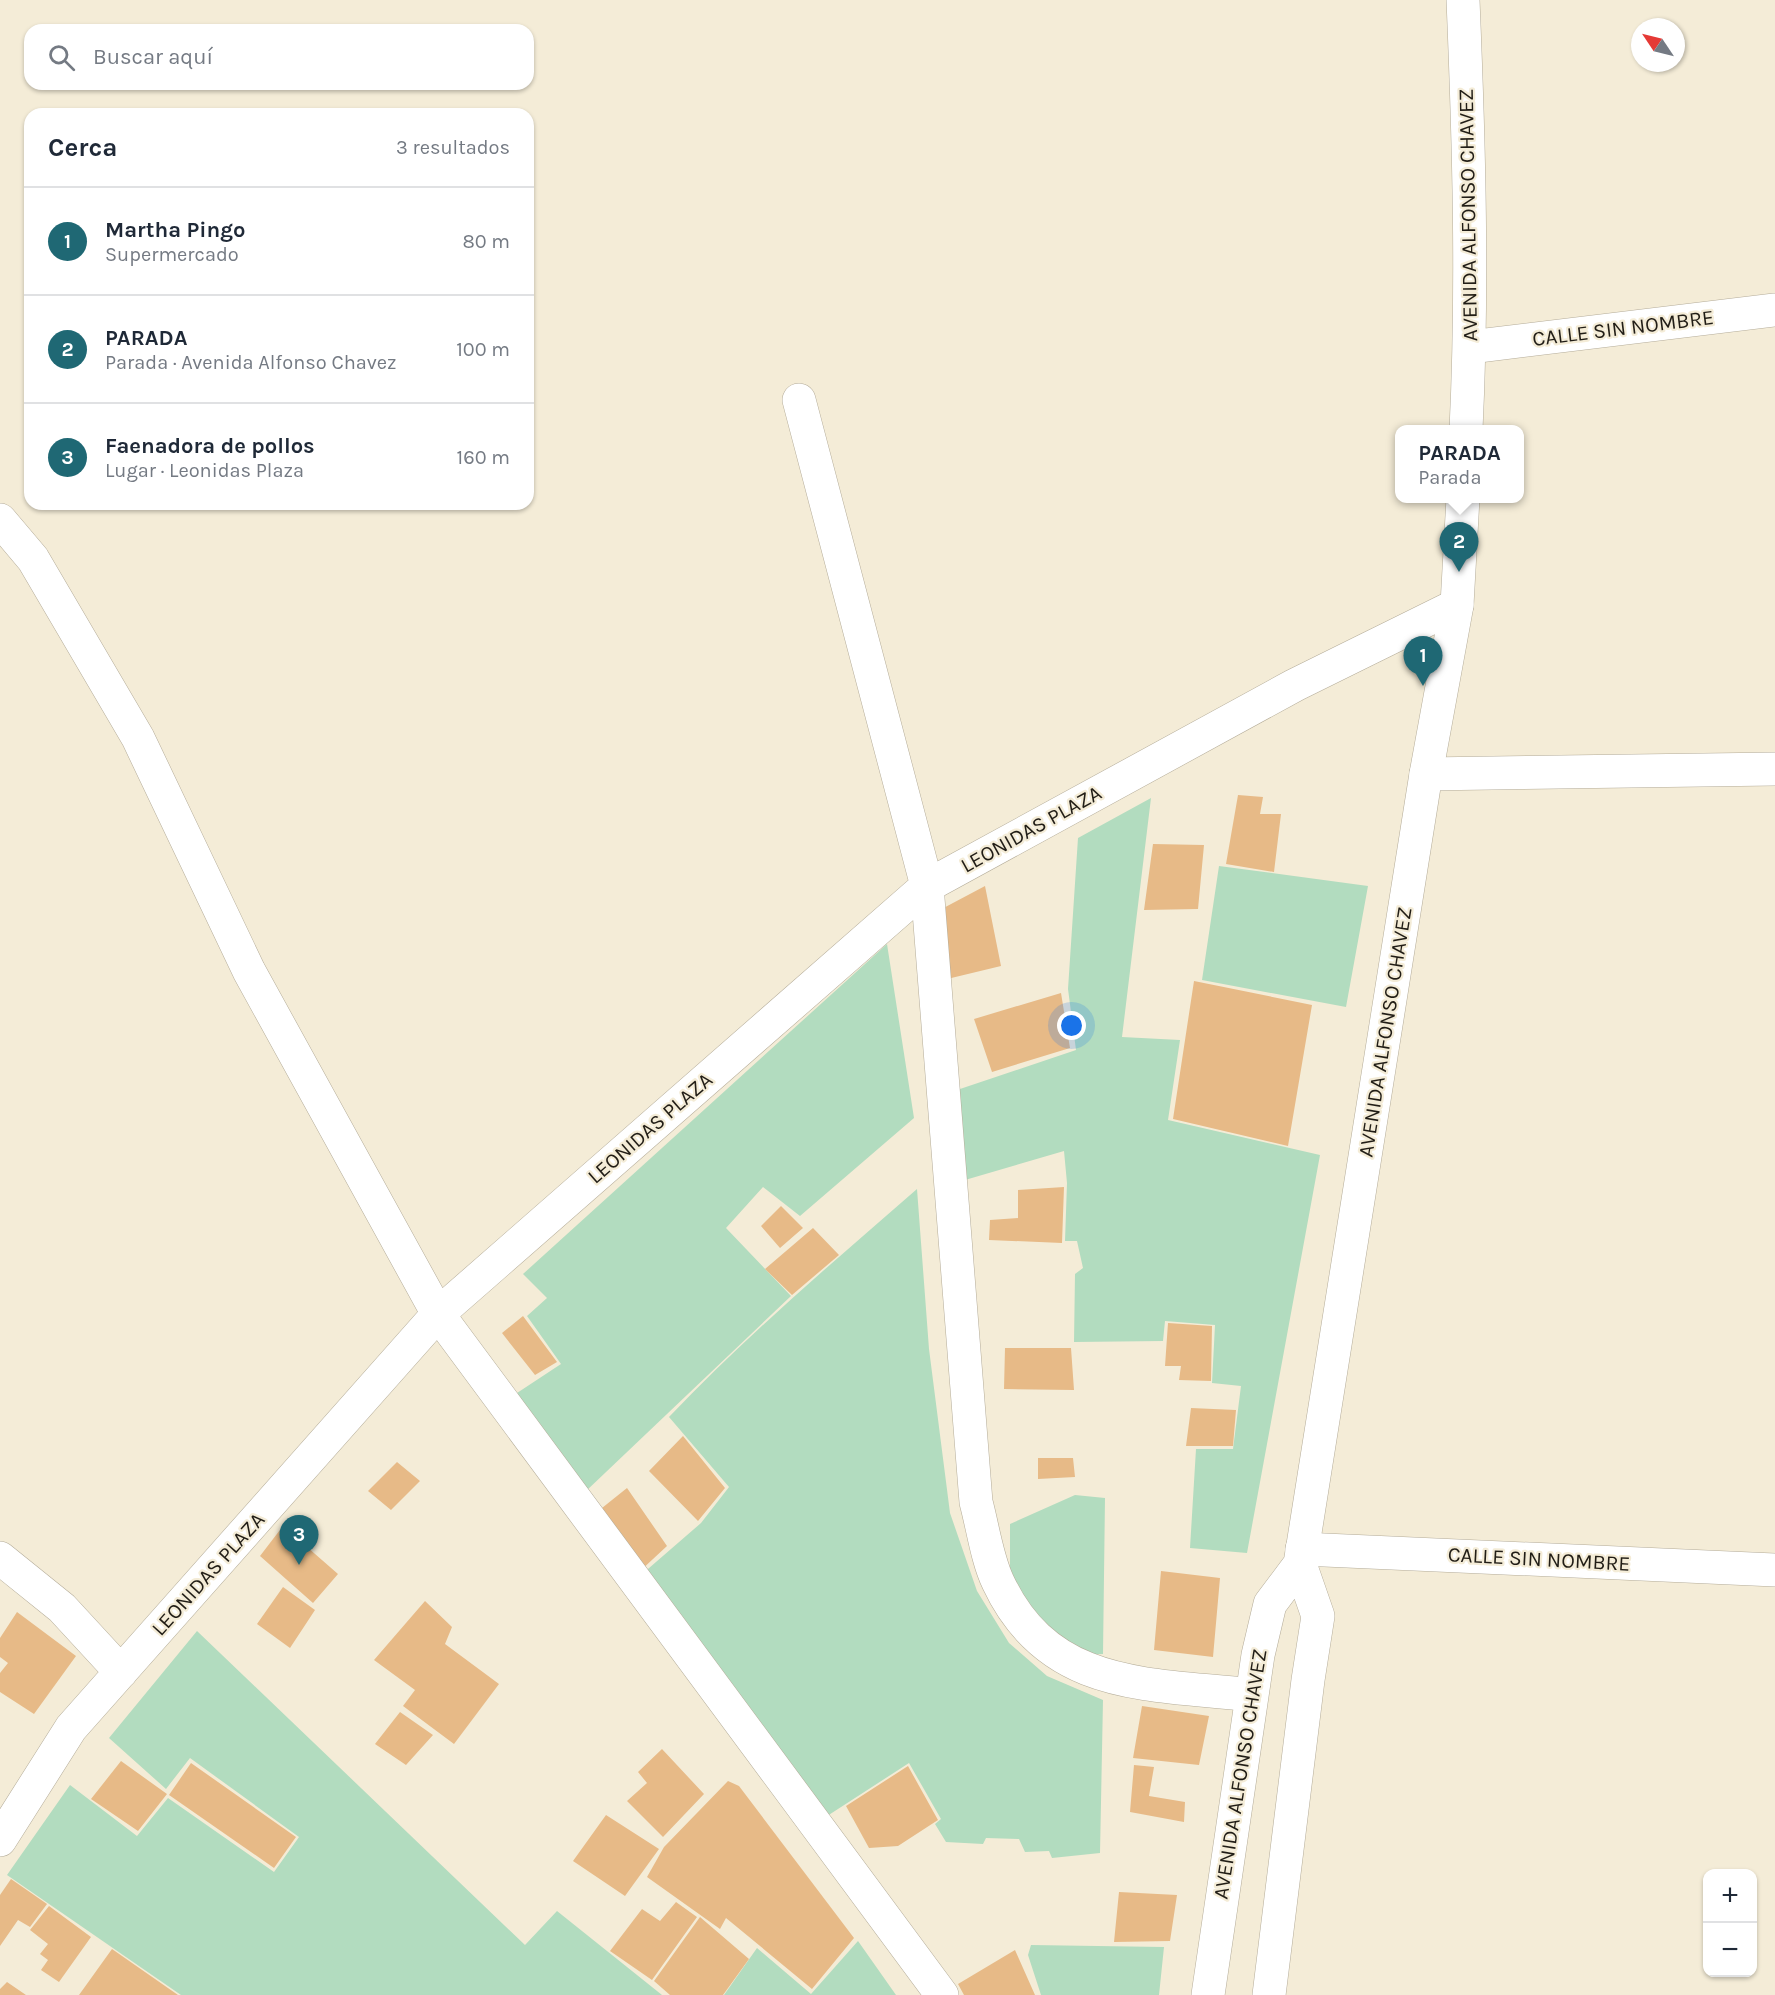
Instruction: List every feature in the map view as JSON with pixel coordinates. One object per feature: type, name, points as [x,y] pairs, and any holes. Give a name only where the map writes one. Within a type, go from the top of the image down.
[{"type":"street","name":"AVENIDA ALFONSO CHAVEZ","points":[[1463,0],[1469,142],[1470,347],[1466,425]]},
{"type":"street","name":"CALLE SIN NOMBRE","points":[[1470,347],[1775,310]]},
{"type":"street","points":[[799,400],[927,886],[976,1502],[997,1581],[1027,1631],[1055,1654],[1096,1673],[1127,1681],[1251,1695]]},
{"type":"street","name":"AVENIDA ALFONSO CHAVEZ","points":[[1208,1995],[1251,1695],[1270,1604],[1301,1556],[1426,774],[1457,605],[1462,503]]},
{"type":"street","points":[[0,520],[33,559],[138,738],[249,971],[438,1314],[942,1995]]},
{"type":"street","name":"LEONIDAS PLAZA","points":[[0,1840],[71,1728],[438,1314],[927,886],[1295,685],[1457,605]]},
{"type":"street","points":[[1426,774],[1775,769]]},
{"type":"street","name":"AVENIDA ALFONSO CHAVEZ","points":[[1269,1995],[1318,1616],[1301,1556]]},
{"type":"street","name":"CALLE SIN NOMBRE","points":[[1301,1556],[1775,1570]]},
{"type":"street","points":[[0,1558],[62,1608],[121,1672]]},
{"type":"green space","points":[[1151,798],[1122,1037],[1180,1040],[1168,1120],[1320,1155],[1247,1553],[1190,1548],[1196,1449],[1233,1449],[1241,1386],[1212,1383],[1215,1325],[1165,1321],[1163,1341],[1074,1342],[1075,1274],[1083,1268],[1077,1241],[1065,1241],[1067,1183],[1064,1151],[965,1180],[957,1090],[1076,1050],[1068,989],[1078,838]]},
{"type":"green space","points":[[1219,866],[1368,886],[1346,1007],[1202,980]]},
{"type":"green space","points":[[887,944],[914,1118],[800,1216],[763,1187],[726,1228],[791,1296],[585,1492],[517,1393],[561,1364],[527,1316],[547,1298],[523,1274]]},
{"type":"green space","points":[[917,1189],[929,1349],[950,1513],[977,1591],[1009,1643],[1047,1676],[1103,1700],[1100,1853],[1052,1858],[1049,1851],[1025,1852],[1019,1839],[986,1838],[983,1844],[946,1842],[935,1824],[941,1819],[909,1763],[821,1820],[641,1575],[701,1523],[729,1487],[669,1417],[821,1272]]},
{"type":"green space","points":[[1075,1495],[1105,1498],[1103,1654],[1047,1656],[1010,1607],[1010,1524]]},
{"type":"green space","points":[[197,1631],[525,1945],[557,1911],[662,1995],[181,1995],[7,1875],[70,1785],[137,1836],[168,1798],[274,1872],[299,1837],[190,1758],[166,1789],[109,1738]]},
{"type":"green space","points":[[858,1941],[896,1995],[724,1995],[757,1948],[811,1994]]},
{"type":"green space","points":[[1031,1945],[1164,1947],[1159,1995],[1041,1995],[1028,1955]]},
{"type":"building","points":[[1238,795],[1263,797],[1260,814],[1281,814],[1274,872],[1226,864]]},
{"type":"building","points":[[1153,844],[1204,845],[1198,909],[1144,910]]},
{"type":"building","points":[[985,886],[1001,966],[943,980],[936,912]]},
{"type":"building","points":[[1194,981],[1312,1005],[1288,1146],[1173,1119]]},
{"type":"building","points":[[1061,993],[1070,1048],[992,1072],[974,1019]]},
{"type":"building","points":[[1064,1187],[1062,1243],[989,1240],[990,1220],[1018,1218],[1018,1190]]},
{"type":"building","points":[[781,1206],[803,1228],[780,1248],[761,1226]]},
{"type":"building","points":[[813,1228],[839,1255],[792,1295],[765,1269]]},
{"type":"building","points":[[523,1316],[557,1362],[535,1375],[502,1333]]},
{"type":"building","points":[[1168,1323],[1212,1326],[1211,1381],[1179,1380],[1181,1366],[1165,1366]]},
{"type":"building","points":[[1005,1348],[1071,1348],[1074,1390],[1004,1389]]},
{"type":"building","points":[[1191,1408],[1236,1410],[1233,1446],[1186,1446]]},
{"type":"building","points":[[683,1436],[725,1488],[698,1521],[649,1471]]},
{"type":"building","points":[[1038,1458],[1073,1458],[1075,1477],[1038,1479]]},
{"type":"building","points":[[397,1462],[420,1481],[391,1510],[368,1491]]},
{"type":"building","points":[[627,1488],[667,1546],[639,1572],[597,1512]]},
{"type":"building","points":[[283,1526],[338,1574],[313,1603],[260,1556]]},
{"type":"building","points":[[1161,1571],[1220,1578],[1213,1657],[1154,1650]]},
{"type":"building","points":[[283,1587],[315,1610],[290,1648],[257,1624]]},
{"type":"building","points":[[425,1601],[452,1627],[445,1644],[499,1684],[454,1744],[403,1706],[415,1690],[374,1660]]},
{"type":"building","points":[[17,1612],[76,1656],[34,1714],[0,1692],[0,1673],[8,1663],[0,1657],[0,1638]]},
{"type":"building","points":[[1142,1706],[1209,1716],[1199,1765],[1133,1758]]},
{"type":"building","points":[[400,1712],[433,1735],[406,1765],[375,1744]]},
{"type":"building","points":[[662,1749],[704,1794],[663,1837],[627,1801],[647,1783],[638,1772]]},
{"type":"building","points":[[121,1761],[167,1794],[138,1831],[91,1799]]},
{"type":"building","points":[[191,1763],[296,1837],[274,1868],[169,1795]]},
{"type":"building","points":[[1134,1765],[1154,1767],[1149,1796],[1185,1802],[1184,1822],[1130,1812]]},
{"type":"building","points":[[908,1766],[938,1820],[898,1846],[869,1848],[846,1806]]},
{"type":"building","points":[[728,1781],[739,1786],[854,1938],[812,1989],[726,1918],[720,1929],[647,1877],[664,1847]]},
{"type":"building","points":[[606,1815],[659,1849],[625,1896],[573,1861]]},
{"type":"building","points":[[11,1879],[47,1904],[30,1927],[18,1920],[0,1946],[0,1895]]},
{"type":"building","points":[[1119,1892],[1177,1895],[1170,1941],[1114,1942]]},
{"type":"building","points":[[676,1902],[697,1917],[652,1980],[610,1951],[642,1909],[660,1921]]},
{"type":"building","points":[[49,1906],[91,1937],[59,1982],[41,1970],[48,1960],[40,1954],[48,1944],[30,1930]]},
{"type":"building","points":[[700,1917],[749,1959],[723,1995],[670,1995],[654,1981]]},
{"type":"building","points":[[112,1949],[178,1995],[79,1995]]},
{"type":"building","points":[[1015,1950],[1035,1995],[964,1995],[958,1984]]},
{"type":"building","points":[[7,1982],[26,1995],[0,1995],[0,1989]]},
{"type":"place","name":"PARADA","points":[[1459,572]]},
{"type":"place","name":"Martha Pingo","points":[[1423,686]]},
{"type":"place","name":"Faenadora de pollos","points":[[299,1565]]}]
